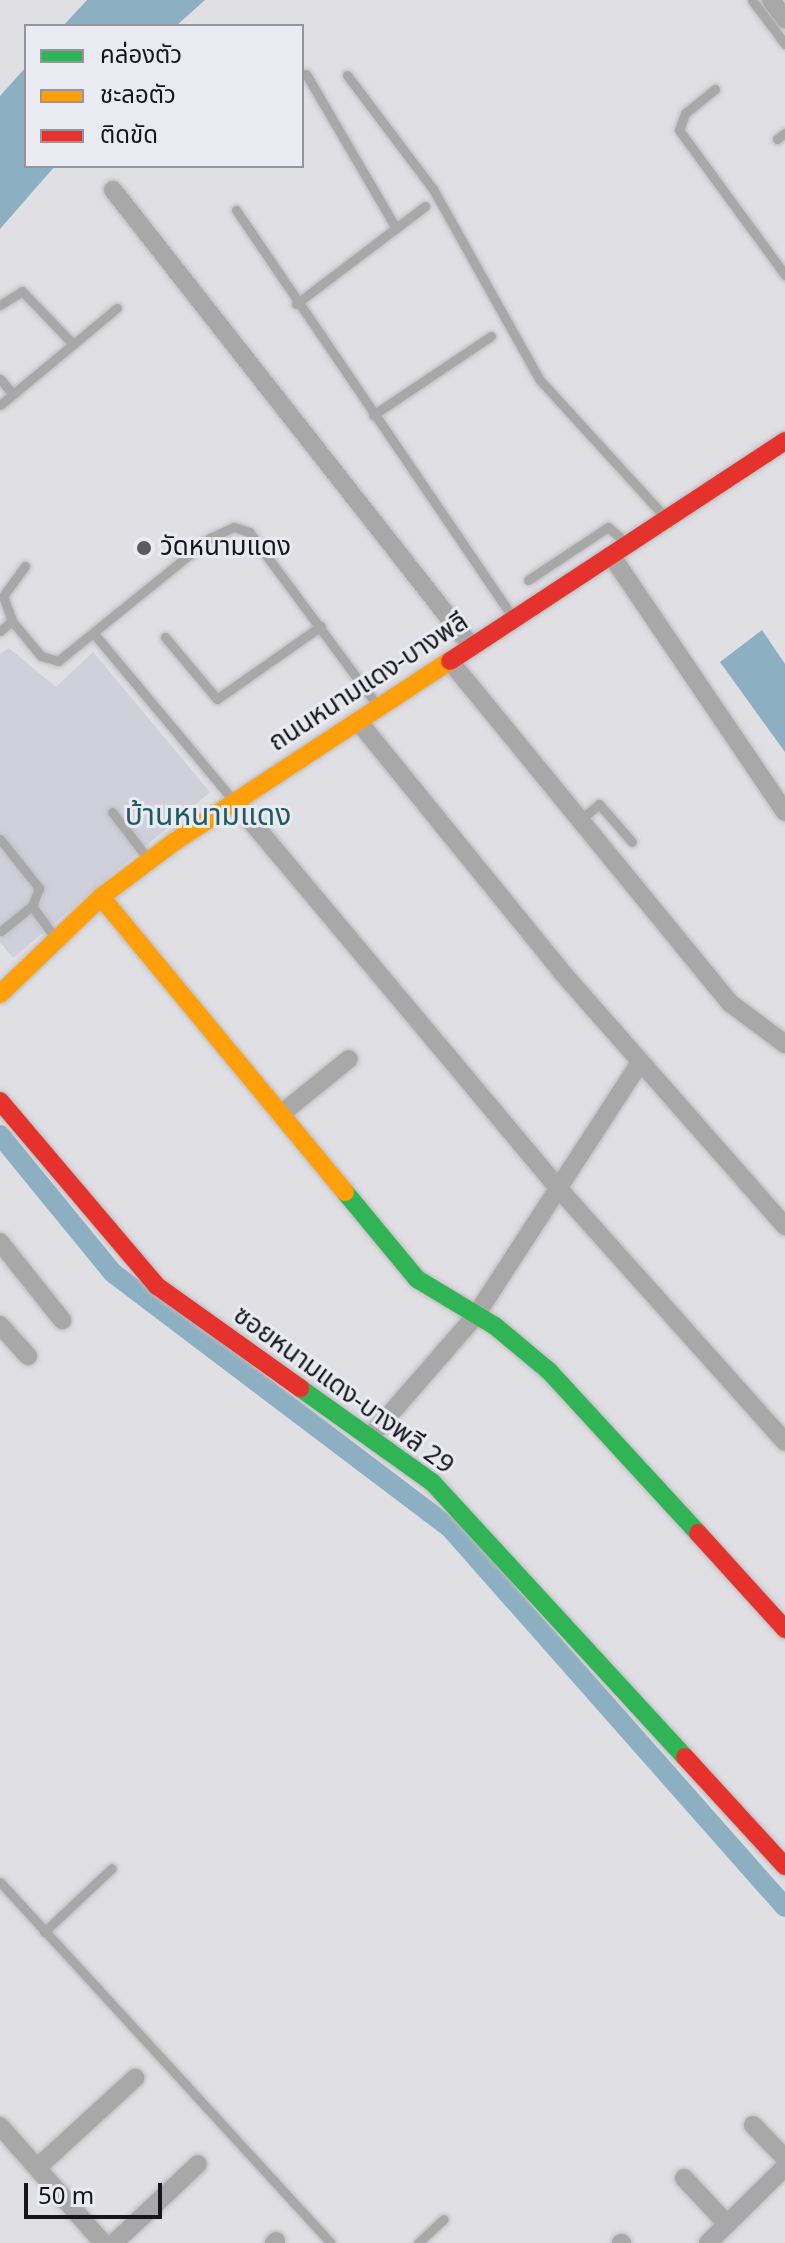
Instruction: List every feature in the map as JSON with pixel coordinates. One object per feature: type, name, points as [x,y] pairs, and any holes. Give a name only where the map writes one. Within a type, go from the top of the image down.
[{"type":"street","points":[[771,0],[785,19]]},
{"type":"street","points":[[113,190],[472,647]]},
{"type":"street","name":"ถนนหนามแดง-บางพลี","points":[[0,994],[101,897],[150,861],[785,441]]},
{"type":"street","points":[[619,550],[785,812]]},
{"type":"street","points":[[450,661],[730,1003],[785,1044]]},
{"type":"street","points":[[358,721],[640,1062],[785,1226]]},
{"type":"street","points":[[235,802],[559,1189],[785,1442]]},
{"type":"street","points":[[101,897],[417,1279],[476,1315],[549,1371],[785,1629]]},
{"type":"street","points":[[281,1114],[349,1059]]},
{"type":"street","points":[[371,1436],[476,1315],[640,1062]]},
{"type":"street","name":"ซอยหนามแดง-บางพลี 29","points":[[0,1101],[157,1286],[371,1436],[473,1523],[785,1866]]},
{"type":"street","points":[[0,1242],[62,1320]]},
{"type":"street","points":[[1,1327],[28,1356]]},
{"type":"street","points":[[38,2167],[135,2078]]},
{"type":"street","points":[[753,2125],[785,2158]]},
{"type":"street","points":[[0,2126],[103,2243]]},
{"type":"street","points":[[114,2243],[198,2164]]},
{"type":"street","points":[[708,2243],[785,2167]]},
{"type":"street","points":[[684,2178],[727,2224]]},
{"type":"lane","points":[[752,0],[785,44]]},
{"type":"lane","points":[[306,74],[396,228]]},
{"type":"lane","points":[[347,75],[433,189],[539,379],[666,519]]},
{"type":"lane","points":[[715,89],[685,113],[679,130],[785,275]]},
{"type":"lane","points":[[296,304],[425,206]]},
{"type":"lane","points":[[236,210],[296,304],[514,619]]},
{"type":"lane","points":[[0,305],[22,291],[73,344]]},
{"type":"lane","points":[[0,405],[117,308]]},
{"type":"lane","points":[[373,415],[491,336]]},
{"type":"lane","points":[[0,379],[13,394]]},
{"type":"lane","points":[[25,566],[4,586],[12,621],[41,656],[58,661],[95,635],[210,538],[234,527],[260,541],[379,708]]},
{"type":"lane","points":[[528,580],[608,527],[619,550]]},
{"type":"lane","points":[[0,631],[12,621]]},
{"type":"lane","points":[[165,637],[217,699],[321,626]]},
{"type":"lane","points":[[95,635],[235,802]]},
{"type":"lane","points":[[580,820],[599,804],[632,842]]},
{"type":"lane","points":[[112,812],[150,861]]},
{"type":"lane","points":[[0,839],[39,888],[32,906],[1,931]]},
{"type":"lane","points":[[32,906],[56,939]]},
{"type":"lane","points":[[44,1932],[112,1868]]},
{"type":"lane","points":[[0,1882],[331,2243]]},
{"type":"lane","points":[[418,2243],[444,2219]]},
{"type":"shaded area","points":[[9,648],[56,687],[93,652],[210,792],[13,958],[0,942],[0,654]]},
{"type":"water","points":[[87,0],[205,0],[178,24],[65,24]]},
{"type":"water","points":[[24,69],[24,168],[53,168],[0,229],[0,96]]},
{"type":"water","points":[[762,630],[785,664],[785,752],[720,662]]},
{"type":"waterway","points":[[0,1135],[113,1273],[451,1529],[785,1907]]},
{"type":"traffic: fast","points":[[345,1192],[417,1279],[495,1326],[549,1371],[698,1533]]},
{"type":"traffic: fast","points":[[300,1388],[433,1483],[685,1757]]},
{"type":"traffic: slow","points":[[0,994],[101,897],[174,842],[450,661]]},
{"type":"traffic: slow","points":[[101,897],[345,1192]]},
{"type":"traffic: jam","points":[[450,661],[785,441]]},
{"type":"traffic: jam","points":[[0,1101],[157,1286],[300,1388]]},
{"type":"traffic: jam","points":[[698,1533],[785,1629]]},
{"type":"traffic: jam","points":[[685,1757],[785,1866]]},
{"type":"place","name":"วัดหนามแดง","points":[[144,548]]},
{"type":"district","name":"บ้านหนามแดง","points":[[208,816]]}]
